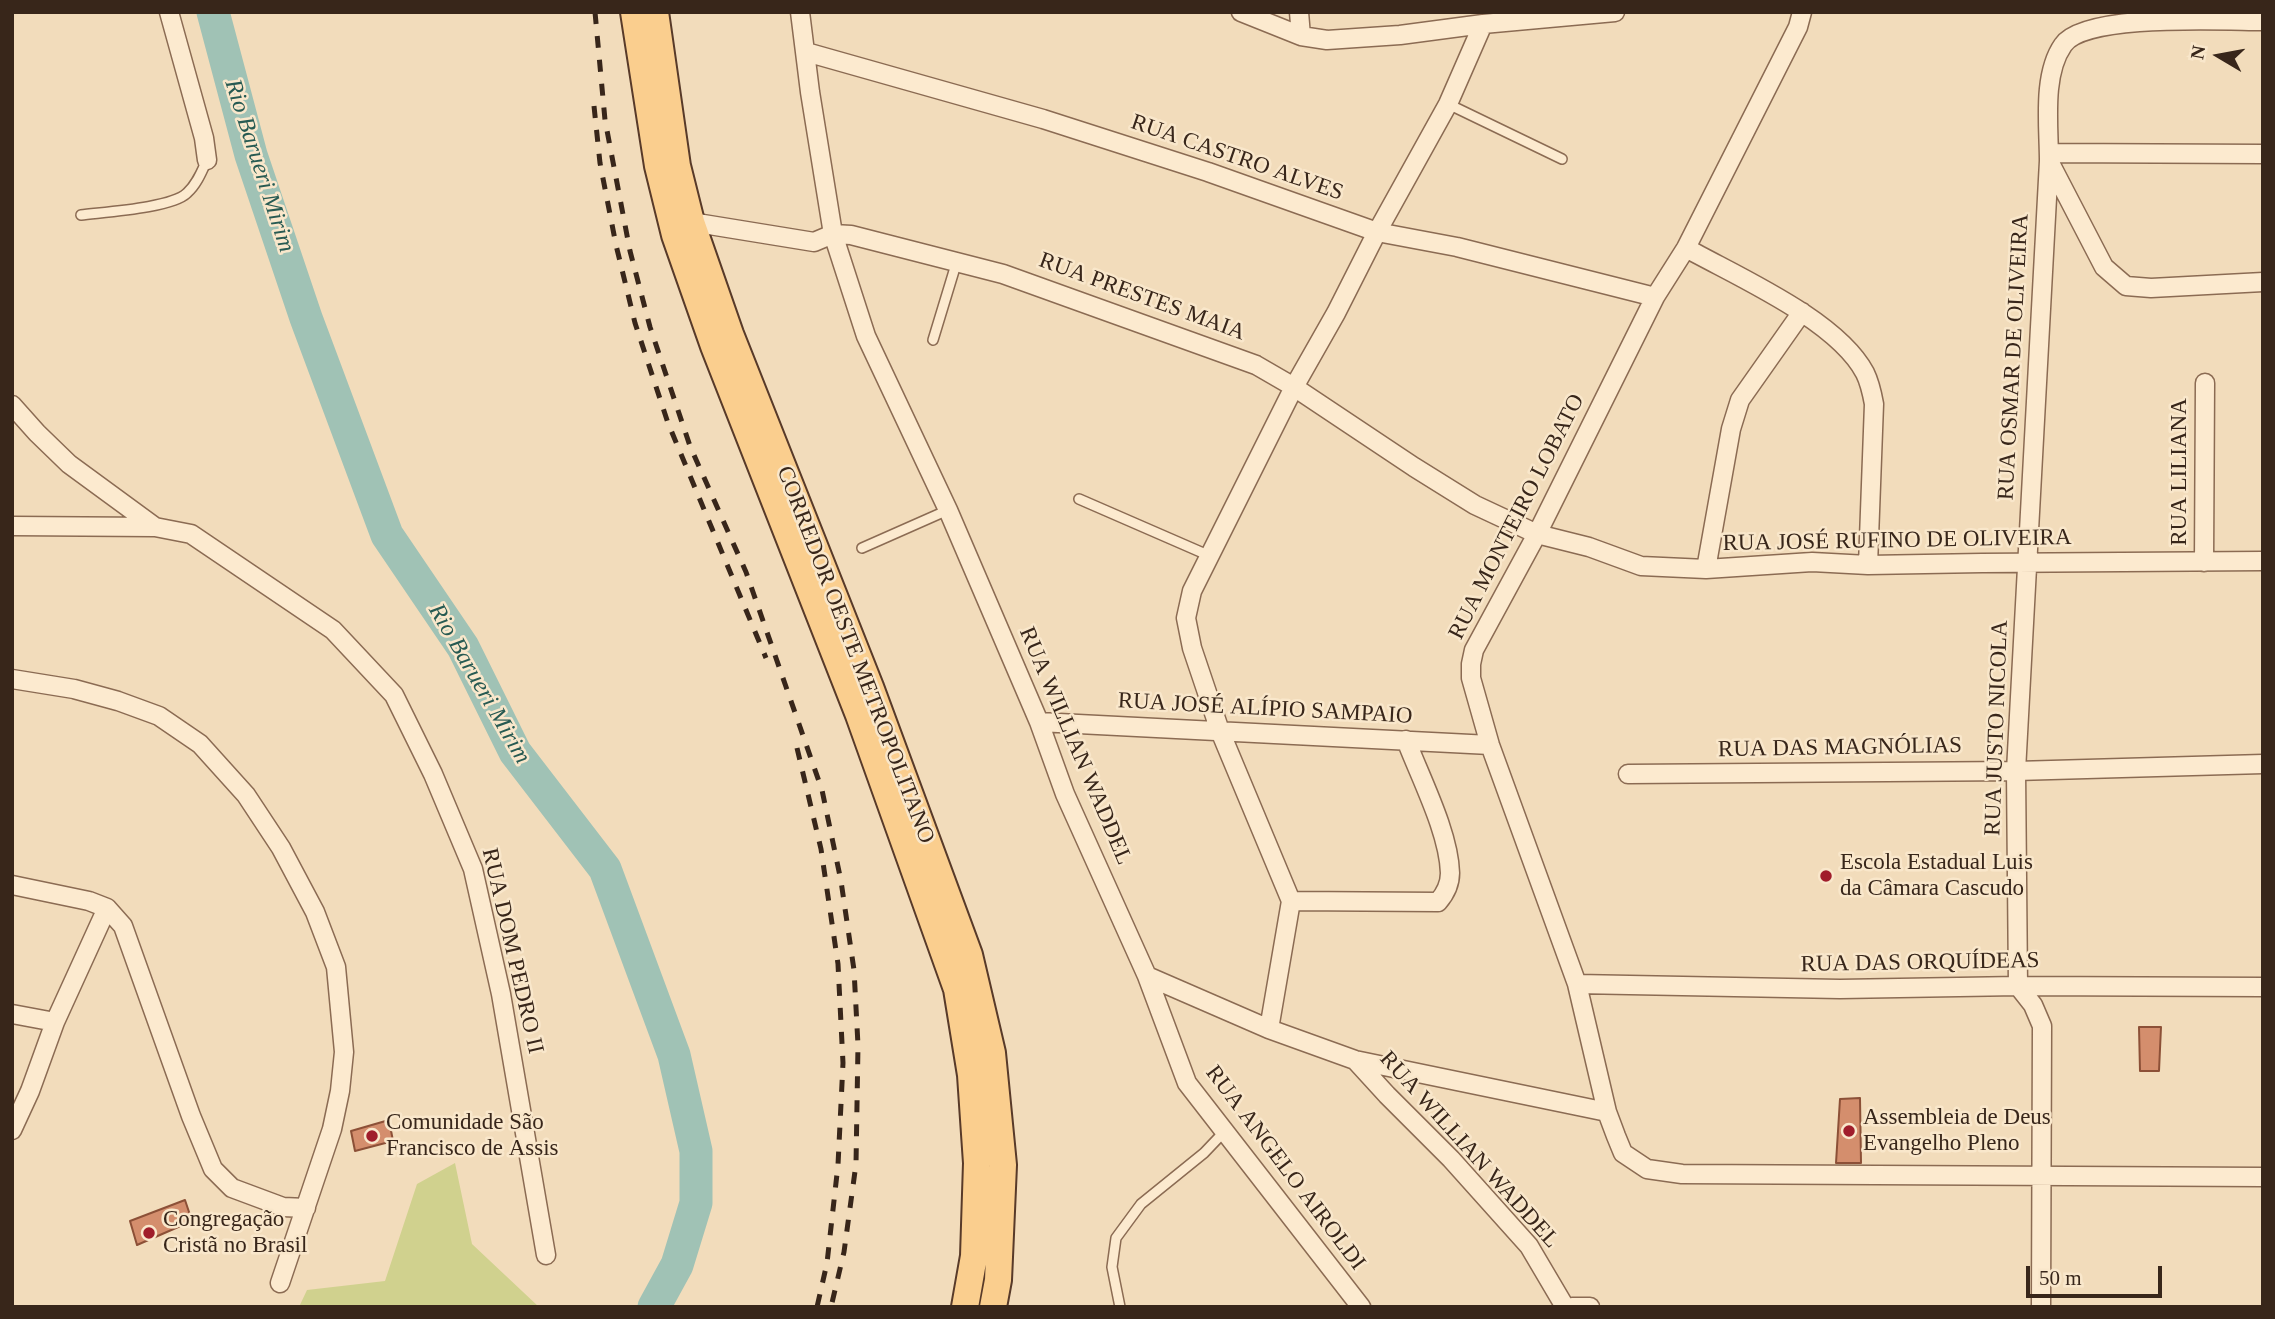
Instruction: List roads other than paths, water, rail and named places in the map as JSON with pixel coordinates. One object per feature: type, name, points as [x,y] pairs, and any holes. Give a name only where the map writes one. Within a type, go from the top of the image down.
[{"type":"main road","points":[[634,12],[658,166],[675,235],[714,346],[859,715],[957,989],[971,1075],[976,1163],[974,1256],[965,1307]]},
{"type":"main road","name":"CORREDOR OESTE METROPOLITANO","points":[[655,12],[677,166],[691,222],[730,334],[870,687],[970,955],[992,1053],[1003,1164],[998,1280],[993,1307]]},
{"type":"main road","points":[[646,98],[657,119],[673,194],[691,222]]},
{"type":"street","points":[[169,12],[204,138],[207,160]]},
{"type":"street","name":"RUA WILLIAN WADDEL","points":[[800,12],[833,234],[866,336],[948,510],[1039,722],[1065,794],[1147,976],[1269,1029],[1355,1060],[1451,1159],[1529,1246],[1565,1307]]},
{"type":"street","points":[[1241,12],[1301,36],[1327,40],[1400,35],[1470,21],[1615,12]]},
{"type":"street","points":[[1299,12],[1301,36]]},
{"type":"street","name":"RUA MONTEIRO LOBATO","points":[[1801,12],[1798,27],[1686,248],[1655,298],[1537,534],[1474,650],[1471,664],[1471,678],[1490,745],[1577,984],[1606,1112],[1623,1153],[1647,1169],[1682,1174],[2263,1177]]},
{"type":"street","points":[[2213,17],[2263,21]]},
{"type":"street","name":"RUA OSMAR DE OLIVEIRA","points":[[2028,564],[2049,157],[2048,95],[2054,62],[2064,42],[2081,31],[2115,23],[2213,17]]},
{"type":"street","points":[[1269,1029],[1292,901],[1220,731],[1192,648],[1186,618],[1192,592],[1294,387],[1448,104],[1470,21]]},
{"type":"street","name":"RUA CASTRO ALVES","points":[[806,52],[1043,119],[1208,172],[1377,232],[1457,247],[1655,298]]},
{"type":"street","points":[[2263,154],[2049,157],[2104,267],[2126,286],[2151,288],[2263,282]]},
{"type":"street","name":"RUA PRESTES MAIA","points":[[691,222],[814,242],[833,234],[851,235],[1003,274],[1221,351],[1262,367],[1475,505],[1537,534]]},
{"type":"street","points":[[1686,248],[1802,312],[1847,348],[1866,374],[1874,404],[1868,565]]},
{"type":"street","points":[[1706,569],[1731,429],[1740,400],[1802,312]]},
{"type":"street","name":"RUA LILIANA","points":[[2204,562],[2205,383]]},
{"type":"street","name":"RUA DOM PEDRO II","points":[[12,405],[68,464],[155,527],[191,534],[333,630],[394,695],[433,774],[473,869],[501,994],[547,1255]]},
{"type":"street","points":[[12,526],[155,527]]},
{"type":"street","name":"RUA JOSÉ RUFINO DE OLIVEIRA","points":[[1537,534],[1589,547],[1641,566],[1706,569],[1812,562],[1868,565],[2263,561]]},
{"type":"street","name":"RUA JUSTO NICOLA","points":[[2018,986],[2016,771],[2028,564]]},
{"type":"street","points":[[12,678],[74,689],[118,701],[159,716],[200,744],[246,795],[281,848],[316,912],[336,967],[344,1052],[332,1129],[280,1283]]},
{"type":"street","name":"RUA JOSÉ ALÍPIO SAMPAIO","points":[[1039,722],[1490,745]]},
{"type":"street","points":[[1292,901],[1438,902],[1447,892],[1450,875],[1445,840],[1406,740]]},
{"type":"street","name":"RUA DAS MAGNÓLIAS","points":[[1628,774],[2016,771],[2263,764]]},
{"type":"street","points":[[12,885],[69,895],[107,908],[123,926],[191,1116],[213,1169],[232,1188],[283,1207],[306,1208]]},
{"type":"street","points":[[12,1130],[30,1091],[55,1022],[107,908]]},
{"type":"street","name":"RUA ANGELO AIROLDI","points":[[1147,976],[1186,1083],[1361,1307]]},
{"type":"street","name":"RUA DAS ORQUÍDEAS","points":[[1577,984],[1840,989],[2018,986],[2263,987]]},
{"type":"street","points":[[2018,986],[2033,1005],[2042,1026],[2041,1307]]},
{"type":"street","points":[[12,1014],[55,1022]]},
{"type":"street","points":[[1355,1060],[1606,1112]]},
{"type":"street","points":[[1572,1307],[1590,1307]]},
{"type":"lane","points":[[1448,104],[1562,159]]},
{"type":"lane","points":[[81,215],[164,204],[186,195],[199,178],[207,160]]},
{"type":"lane","points":[[933,340],[957,261]]},
{"type":"lane","points":[[1079,499],[1210,556]]},
{"type":"lane","points":[[862,548],[948,510]]},
{"type":"lane","points":[[1120,1307],[1112,1267],[1116,1238],[1141,1204],[1204,1153],[1224,1132]]},
{"type":"waterway","name":"Rio Barueri Mirim","points":[[213,12],[251,155],[306,318],[387,535],[463,647],[515,752],[605,869],[674,1055],[696,1151],[696,1203],[677,1265],[654,1307]]},
{"type":"railway","points":[[595,12],[605,120],[630,251],[650,327],[690,446],[746,572],[822,790],[841,881],[854,970],[858,1045],[856,1164],[844,1252],[831,1307]]},
{"type":"railway","points":[[594,106],[600,163],[635,323],[668,423],[766,658]]},
{"type":"railway","points":[[797,748],[821,849],[838,964],[843,1063],[838,1165],[827,1263],[817,1307]]},
{"type":"place","name":"Escola Estadual Luis da Câmara Cascudo","points":[[1826,876]]},
{"type":"place","name":"Assembleia de Deus Evangelho Pleno","points":[[1849,1131]]},
{"type":"place","name":"Comunidade São Francisco de Assis","points":[[372,1136]]},
{"type":"place","name":"Congregação Cristã no Brasil","points":[[149,1233]]}]
